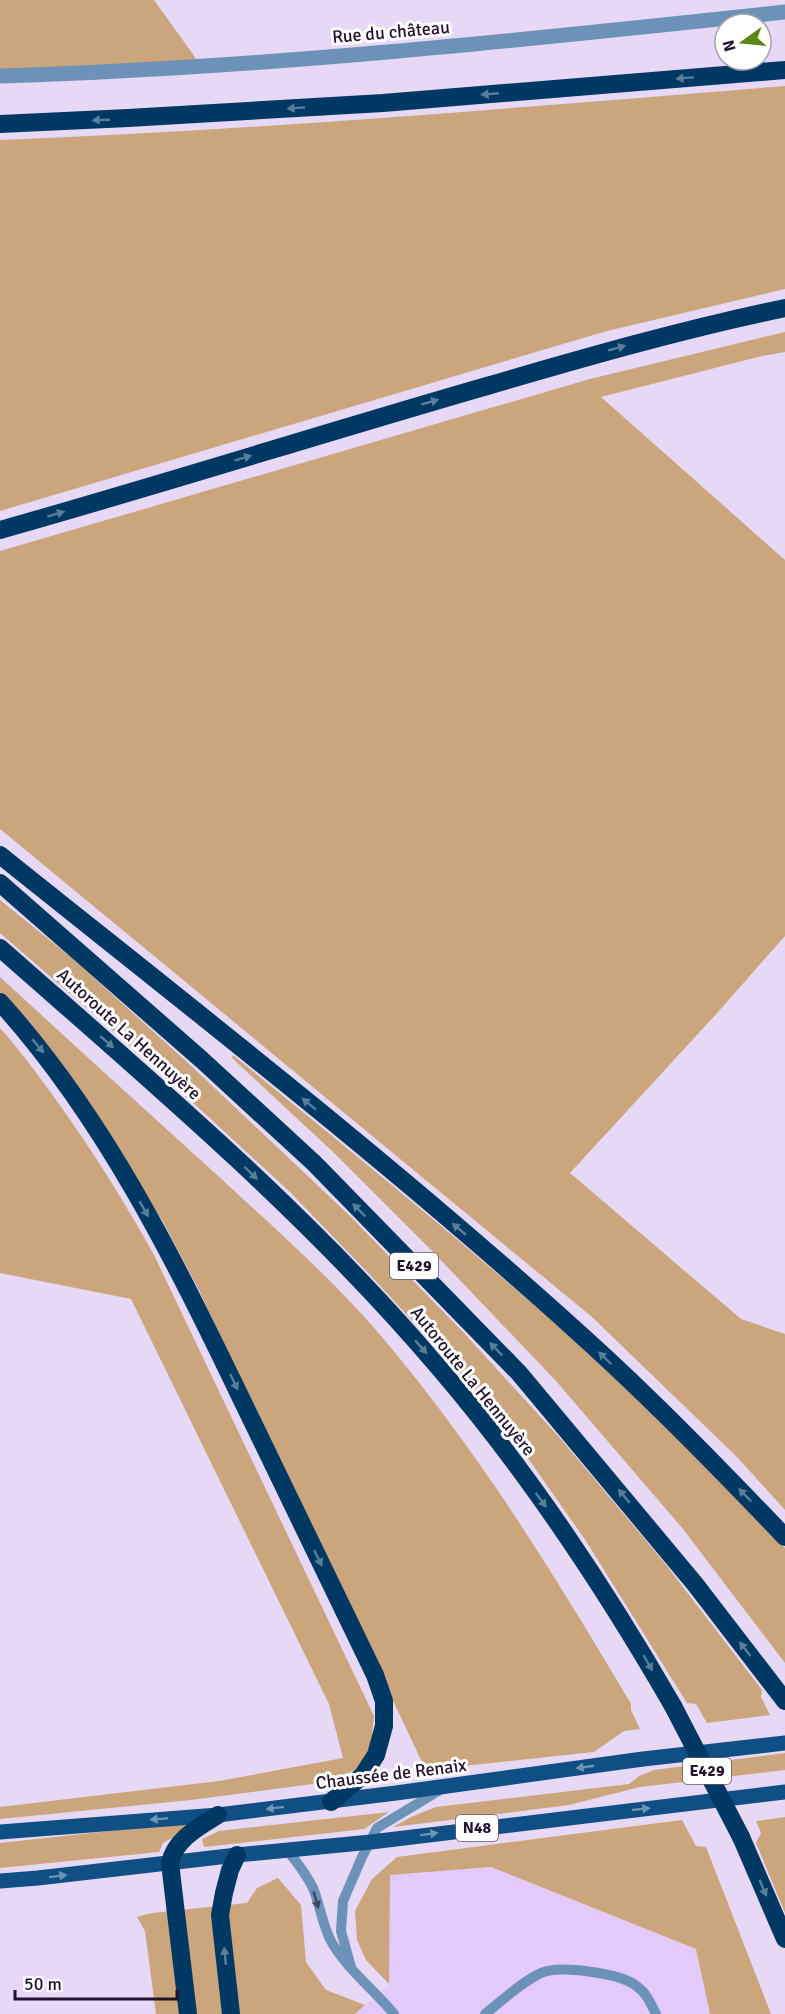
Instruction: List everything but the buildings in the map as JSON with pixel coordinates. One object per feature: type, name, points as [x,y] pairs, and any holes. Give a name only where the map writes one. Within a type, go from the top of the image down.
[{"type":"highway","points":[[0,124],[383,103],[785,70]]},
{"type":"highway","points":[[0,530],[370,419],[632,344],[785,308]]},
{"type":"highway","points":[[0,855],[329,1120],[492,1256],[583,1336],[707,1456],[785,1537]]},
{"type":"highway","name":"Autoroute La Hennuyère","points":[[0,883],[193,1052],[314,1163],[519,1373],[695,1584],[783,1698]]},
{"type":"highway","name":"Autoroute La Hennuyère","points":[[0,948],[165,1093],[282,1201],[382,1304],[441,1369],[498,1441],[583,1558],[627,1626],[673,1706],[741,1837],[785,1939]]},
{"type":"highway","points":[[0,1002],[51,1061],[71,1090],[113,1154],[151,1221],[196,1305],[375,1675],[384,1701],[384,1726],[376,1755],[363,1775],[331,1802]]},
{"type":"highway","points":[[188,2014],[170,1863],[172,1854],[187,1836],[218,1815]]},
{"type":"highway","points":[[231,2014],[220,1915],[226,1885],[237,1855]]},
{"type":"main road","name":"Chaussée de Renaix","points":[[0,1832],[218,1815],[785,1743]]},
{"type":"main road","name":"N48","points":[[0,1881],[371,1842],[785,1792]]},
{"type":"street","name":"Rue du château","points":[[0,76],[202,67],[361,56],[785,12]]},
{"type":"lane","points":[[351,1967],[341,1931],[343,1901],[377,1828],[445,1787]]},
{"type":"lane","points":[[286,1850],[302,1868],[313,1889],[320,1914],[332,1942],[351,1967],[394,2014]]},
{"type":"lane","points":[[485,2014],[523,1983],[543,1972],[561,1970],[599,1972],[634,1983],[647,1996],[656,2014]]},
{"type":"shaded area","points":[[0,0],[154,0],[202,67],[0,76]]},
{"type":"shaded area","points":[[785,86],[785,289],[607,331],[0,511],[0,140],[295,124]]},
{"type":"shaded area","points":[[785,332],[785,352],[601,397],[785,560],[785,936],[570,1173],[741,1319],[785,1334],[785,1510],[737,1457],[592,1317],[0,829],[0,551],[590,379]]},
{"type":"shaded area","points":[[0,900],[73,959],[187,1062],[349,1215],[463,1332],[559,1437],[663,1561],[762,1690],[761,1697],[770,1715],[707,1723],[696,1704],[687,1703],[586,1541],[525,1454],[454,1366],[290,1192],[149,1062],[0,933]]},
{"type":"shaded area","points":[[0,977],[298,1250],[376,1330],[447,1419],[512,1511],[631,1704],[631,1710],[640,1729],[624,1731],[594,1752],[434,1769],[422,1762],[197,1286],[163,1222],[117,1147],[15,1008],[0,992]]},
{"type":"shaded area","points":[[0,1028],[33,1068],[79,1132],[154,1255],[374,1716],[371,1745],[361,1766],[335,1781],[191,1800],[0,1819],[0,1807],[219,1781],[343,1758],[329,1704],[131,1299],[0,1273]]},
{"type":"shaded area","points":[[233,1055],[548,1317],[668,1427],[749,1508],[785,1548],[785,1663],[683,1529],[556,1381],[435,1254],[331,1150],[232,1058]]},
{"type":"shaded area","points":[[785,1753],[785,1770],[640,1787],[569,1805],[393,1827],[436,1807],[629,1784],[639,1776],[654,1770]]},
{"type":"shaded area","points":[[389,1812],[364,1829],[204,1847],[202,1839],[219,1831]]},
{"type":"shaded area","points":[[785,1817],[785,1913],[756,1843],[761,1833],[756,1821]]},
{"type":"shaded area","points":[[682,1820],[696,1846],[706,1847],[771,2014],[710,2014],[696,1949],[491,1867],[390,1875],[389,1984],[366,1960],[357,1940],[355,1911],[372,1879],[397,1857]]},
{"type":"shaded area","points":[[201,1821],[163,1843],[159,1852],[0,1868],[0,1843]]},
{"type":"shaded area","points":[[491,1867],[696,1949],[710,2014],[355,2014],[389,1984],[390,1874]]},
{"type":"shaded area","points":[[278,1878],[301,1905],[306,1962],[326,1990],[365,2005],[355,2014],[156,2014],[145,1931],[137,1917],[152,1913],[247,1903],[257,1888]]}]
